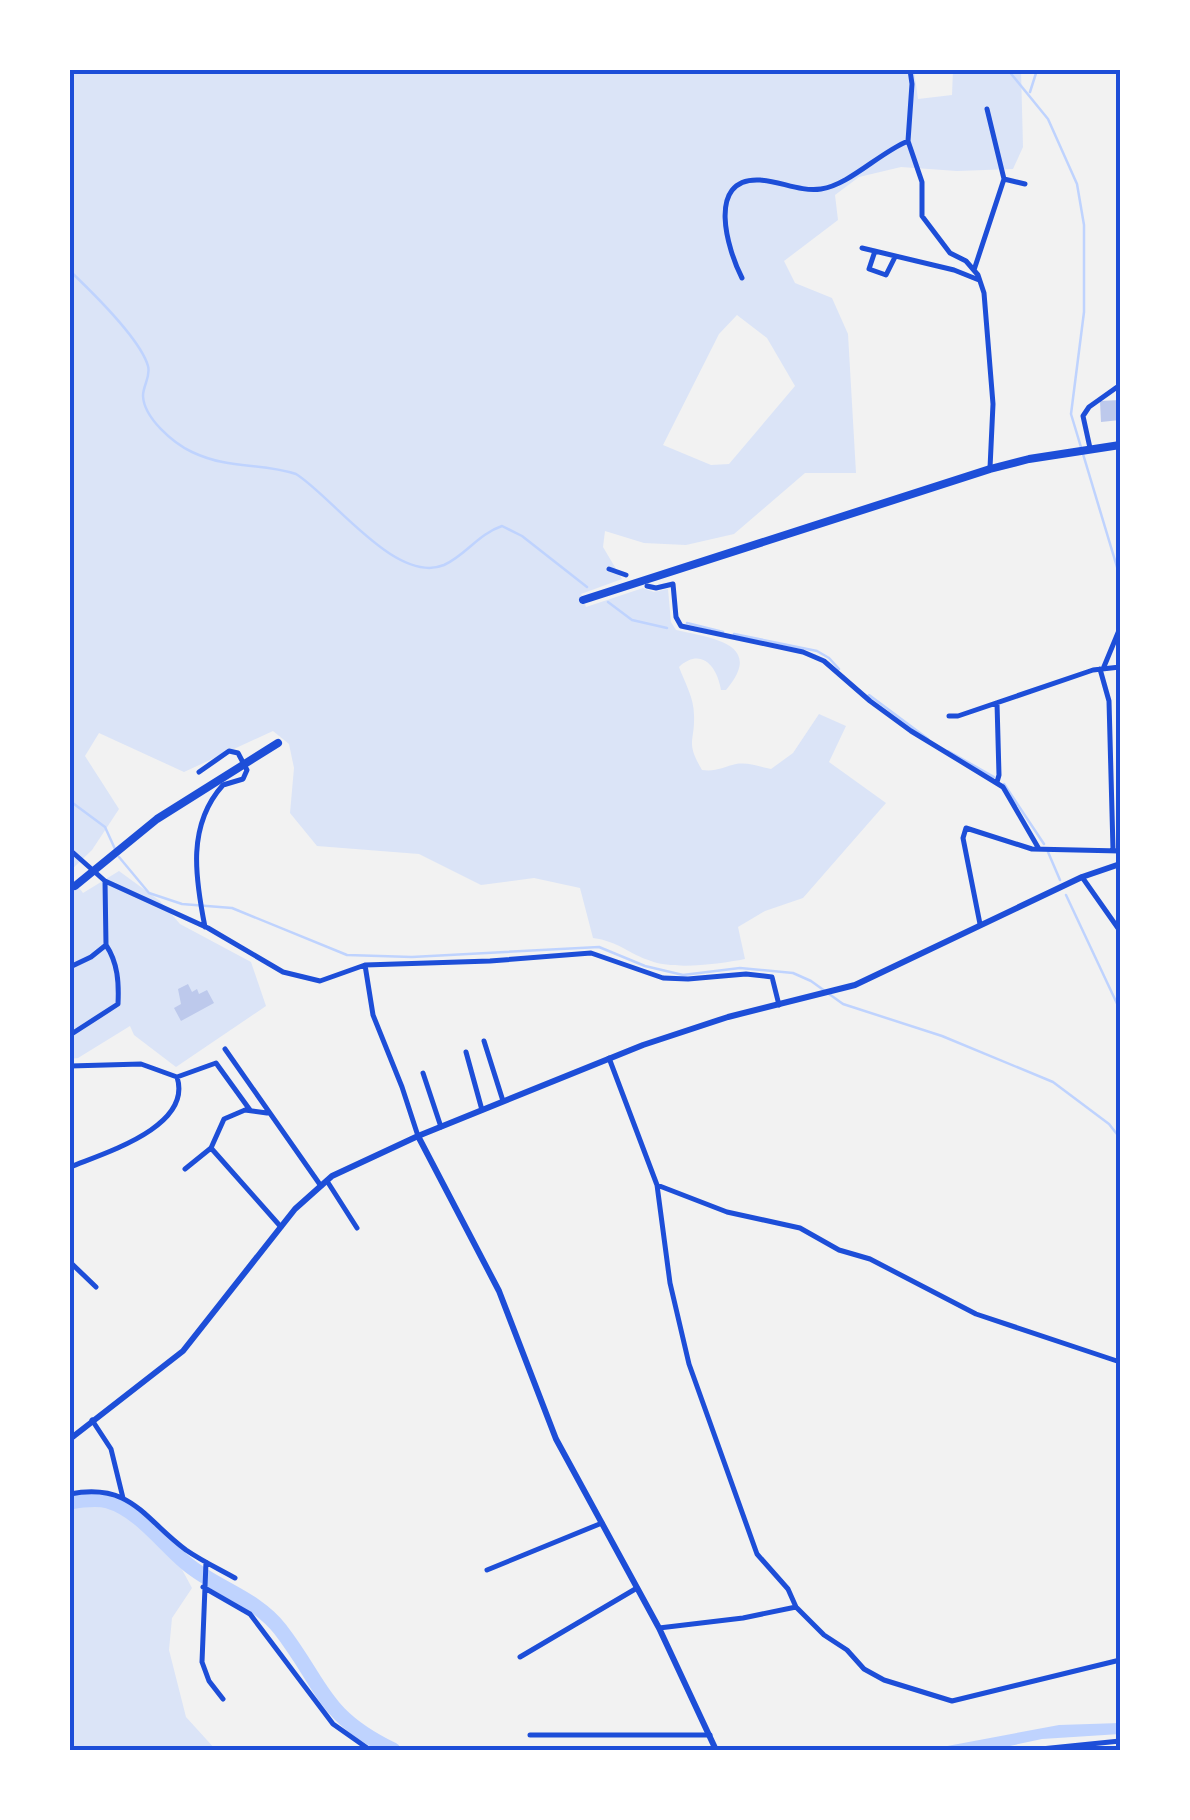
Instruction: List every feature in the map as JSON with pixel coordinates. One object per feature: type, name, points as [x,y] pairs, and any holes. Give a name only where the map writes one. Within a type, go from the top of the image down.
[{"type":"highway","points":[[583,600],[990,470],[1072,451],[1120,446]]},
{"type":"highway","points":[[75,886],[157,820],[278,743]]},
{"type":"street","points":[[910,70],[908,141],[922,182],[922,216],[950,253],[974,270],[980,280],[993,404],[990,470]]},
{"type":"street","points":[[974,270],[1004,179],[987,109]]},
{"type":"street","points":[[742,278],[723,226],[733,190],[757,180],[807,189],[833,186],[908,141]]},
{"type":"street","points":[[1004,179],[1025,184]]},
{"type":"street","points":[[862,248],[980,280]]},
{"type":"street","points":[[875,251],[869,269],[886,275],[895,256]]},
{"type":"street","points":[[1088,449],[1083,416],[1120,385]]},
{"type":"street","points":[[609,568],[626,575]]},
{"type":"street","points":[[647,586],[673,584],[676,618],[681,626],[819,657],[911,731],[1006,790],[1040,848]]},
{"type":"street","points":[[980,924],[962,838],[966,828],[1002,842],[1040,848],[1117,849],[1110,702],[1101,669],[1120,628]]},
{"type":"street","points":[[949,716],[1101,669],[1120,668]]},
{"type":"street","points":[[996,782],[997,702]]},
{"type":"street","points":[[199,772],[230,752],[238,753],[247,775],[223,785],[200,821],[196,879],[205,927]]},
{"type":"street","points":[[70,850],[105,881],[205,927],[290,974],[320,981],[365,965],[490,961],[592,952],[663,978],[688,980],[746,974],[772,977],[779,1005]]},
{"type":"street","points":[[71,1436],[183,1351],[296,1208],[324,1183],[418,1136],[610,1058],[690,1028],[833,992],[878,975],[1082,877],[1120,864]]},
{"type":"street","points":[[1082,877],[1120,931]]},
{"type":"street","points":[[70,1034],[118,1004],[116,964],[106,944],[105,881]]},
{"type":"street","points":[[70,967],[92,957],[106,944]]},
{"type":"street","points":[[365,965],[373,1015],[418,1136],[499,1291],[556,1439],[659,1628],[716,1750]]},
{"type":"street","points":[[484,1041],[503,1102]]},
{"type":"street","points":[[225,1049],[357,1228]]},
{"type":"street","points":[[466,1052],[482,1110]]},
{"type":"street","points":[[610,1058],[657,1185],[666,1258],[690,1364],[757,1554],[788,1590],[796,1607],[848,1650],[864,1669],[884,1680],[952,1700],[1120,1660]]},
{"type":"street","points":[[70,1066],[140,1064],[177,1077],[216,1063],[250,1110]]},
{"type":"street","points":[[423,1073],[441,1127]]},
{"type":"street","points":[[70,1168],[161,1126],[176,1099],[180,1084],[177,1077]]},
{"type":"street","points":[[185,1169],[211,1148],[224,1119],[250,1110],[270,1114]]},
{"type":"street","points":[[211,1148],[281,1228]]},
{"type":"street","points":[[657,1185],[728,1212],[800,1228],[976,1314],[1120,1362]]},
{"type":"street","points":[[70,1262],[96,1287]]},
{"type":"street","points":[[92,1420],[111,1449],[123,1498]]},
{"type":"street","points":[[70,1494],[108,1492],[135,1503],[206,1565],[235,1578]]},
{"type":"street","points":[[487,1570],[602,1524]]},
{"type":"street","points":[[206,1565],[202,1662],[209,1681],[223,1699]]},
{"type":"street","points":[[203,1585],[250,1614],[333,1724],[370,1750]]},
{"type":"street","points":[[520,1657],[565,1634],[637,1588]]},
{"type":"street","points":[[659,1628],[796,1607]]},
{"type":"street","points":[[530,1735],[710,1735]]},
{"type":"street","points":[[1031,1750],[1120,1740]]},
{"type":"shaded area","points":[[70,70],[914,70],[918,99],[952,95],[953,70],[1021,70],[1023,147],[1013,169],[901,167],[859,177],[835,195],[838,220],[784,261],[795,283],[832,298],[848,334],[856,473],[805,473],[734,534],[686,545],[644,543],[605,531],[603,547],[622,579],[581,594],[586,607],[643,588],[654,592],[668,589],[671,622],[676,630],[717,640],[737,652],[737,674],[726,690],[721,690],[716,673],[701,659],[679,667],[692,703],[692,747],[702,770],[740,764],[771,769],[793,753],[819,714],[846,726],[829,762],[886,803],[803,898],[765,911],[738,927],[745,959],[698,965],[661,964],[593,938],[580,888],[534,878],[481,885],[419,854],[317,846],[290,813],[294,768],[289,744],[273,731],[184,772],[99,733],[85,756],[119,809],[92,850],[70,871]],"holes":[[[737,315],[767,338],[795,386],[729,464],[711,465],[663,445],[719,334]]]},
{"type":"shaded area","points":[[119,871],[160,901],[180,924],[251,962],[266,1006],[176,1067],[134,1035],[130,1026],[70,1059],[70,876],[83,893]]},
{"type":"shaded area","points":[[118,1500],[164,1536],[192,1588],[172,1618],[169,1650],[186,1717],[216,1750],[70,1750],[70,1504]]},
{"type":"water","points":[[1120,1723],[1120,1734],[1042,1739],[991,1750],[926,1750],[1059,1725]]},
{"type":"building","points":[[1120,400],[1120,420],[1101,422],[1100,401]]},
{"type":"building","points":[[188,984],[192,992],[207,990],[214,1003],[181,1021],[174,1008],[181,1004],[178,989]]},
{"type":"waterway","points":[[1008,70],[1048,119],[1077,184],[1084,225],[1084,312],[1071,414],[1120,577]]},
{"type":"waterway","points":[[1030,92],[1037,70]]},
{"type":"waterway","points":[[70,271],[135,342],[148,366],[143,396],[148,413],[184,448],[206,458],[296,474],[366,536],[406,562],[425,568],[444,565],[502,526],[522,536],[587,587]]},
{"type":"waterway","points":[[608,602],[632,620],[667,628]]},
{"type":"waterway","points":[[687,623],[723,632]]},
{"type":"waterway","points":[[734,634],[817,651],[839,669]]},
{"type":"waterway","points":[[869,695],[928,739]]},
{"type":"waterway","points":[[948,751],[994,777]]},
{"type":"waterway","points":[[1004,784],[1044,844]]},
{"type":"waterway","points":[[70,801],[105,827],[115,849]]},
{"type":"waterway","points":[[1048,852],[1060,880]]},
{"type":"waterway","points":[[119,857],[149,893],[182,904],[232,908],[347,955],[412,957],[599,947],[645,966],[683,975],[740,968],[793,973],[843,1004],[942,1036],[1053,1082],[1109,1124],[1120,1138]]},
{"type":"waterway","points":[[1066,895],[1120,1010]]},
{"type":"waterway","points":[[70,1502],[99,1500],[119,1505],[140,1519],[197,1572],[259,1609],[280,1629],[337,1711],[369,1737],[393,1750]]}]
